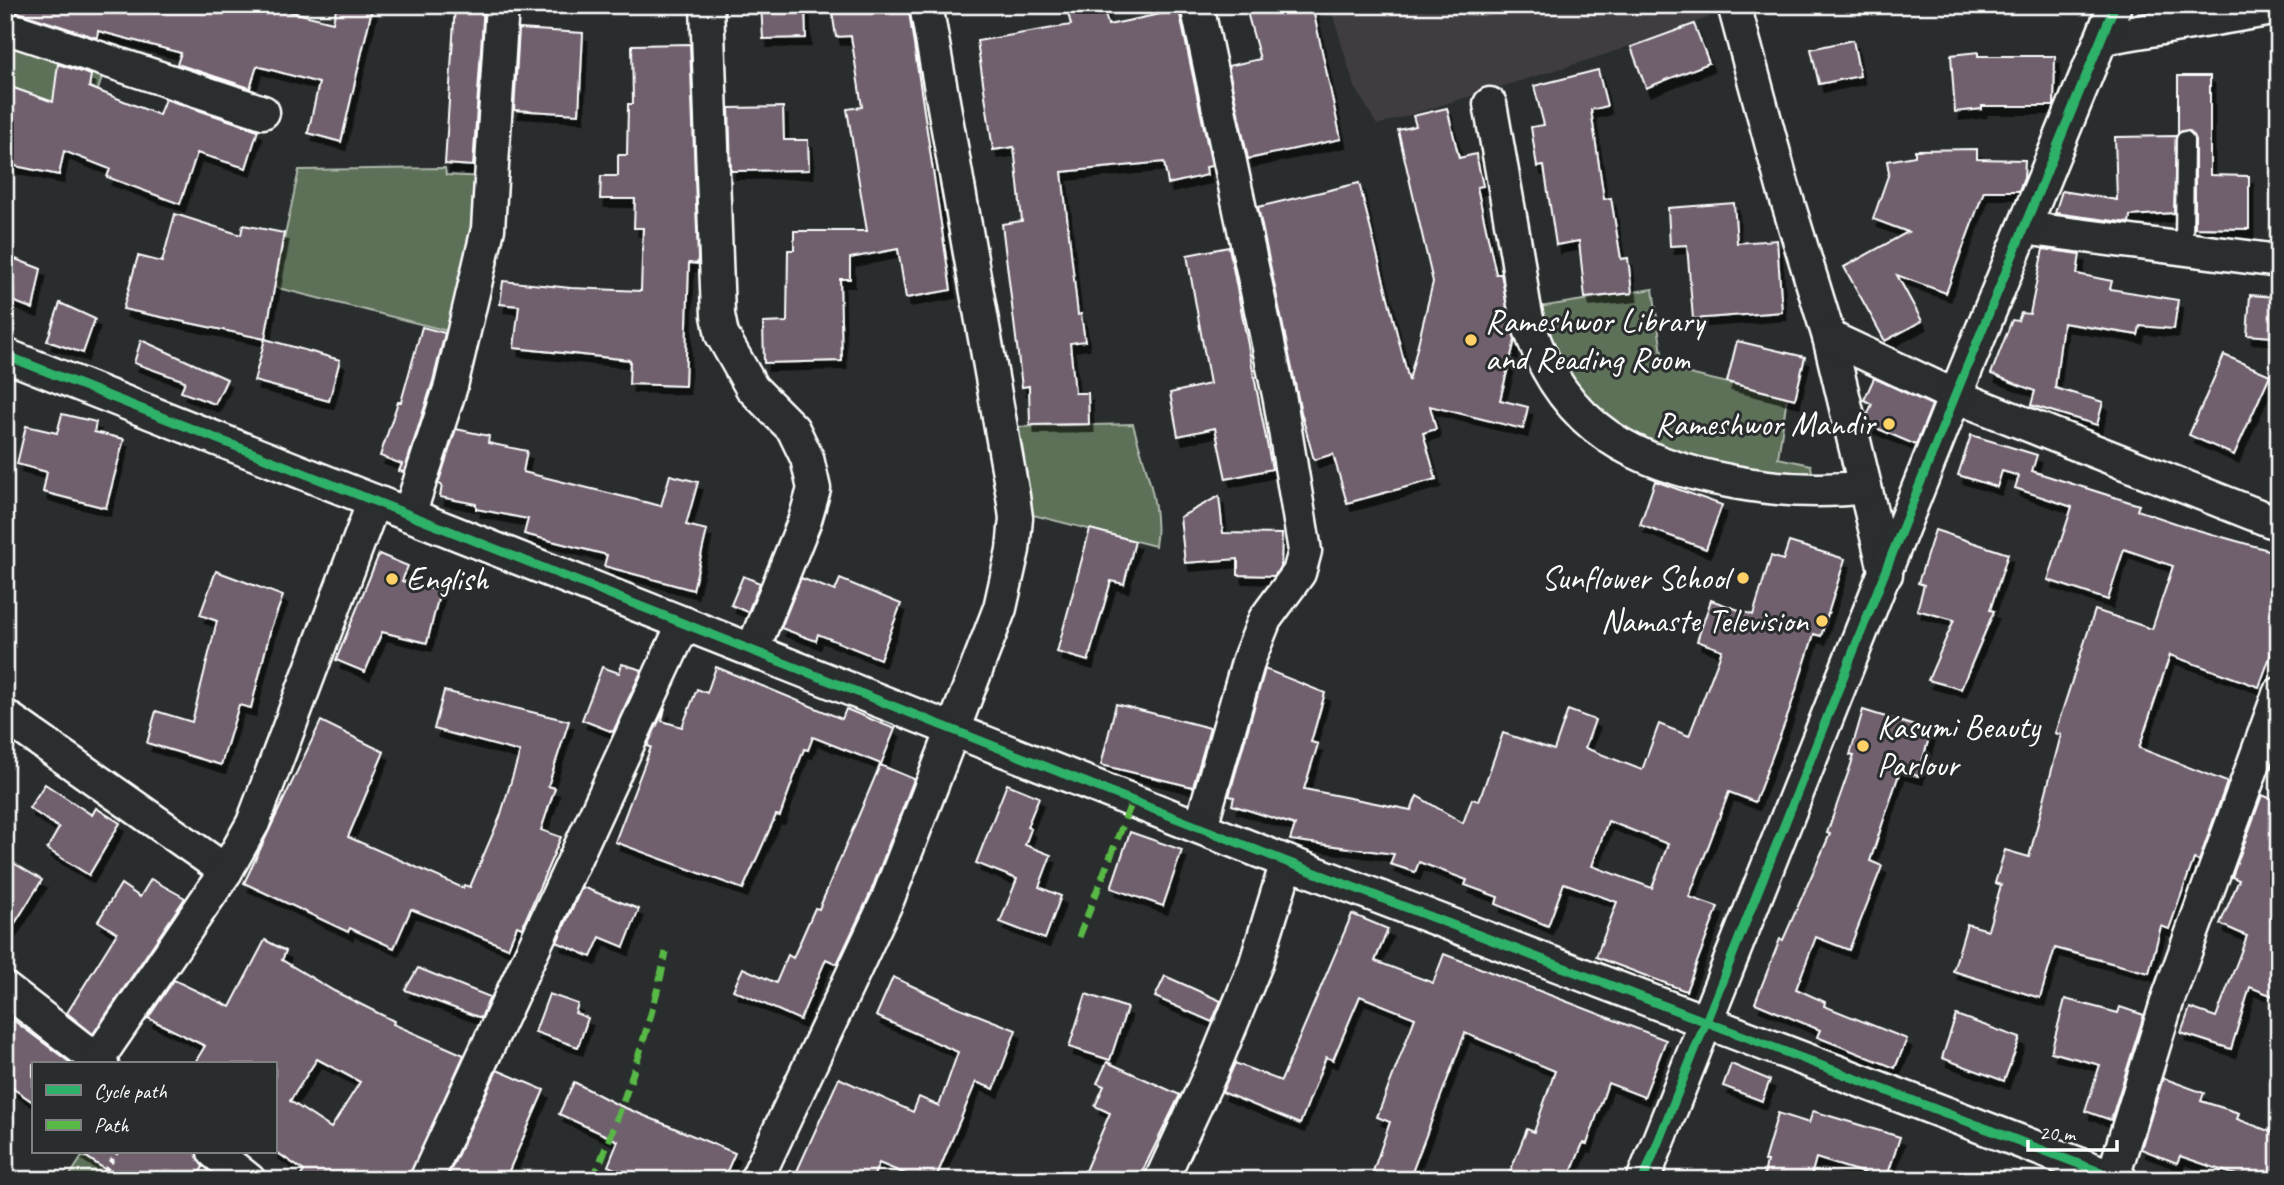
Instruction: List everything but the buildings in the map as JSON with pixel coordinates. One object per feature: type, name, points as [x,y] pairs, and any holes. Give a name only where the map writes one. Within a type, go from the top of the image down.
[{"type":"street","points":[[409,515],[451,386],[488,229],[502,5]]},
{"type":"street","points":[[707,5],[718,314],[722,335],[751,388],[793,429],[807,458],[814,489],[805,520],[752,649]]},
{"type":"street","points":[[756,1180],[887,901],[1007,586],[1016,518],[926,5]]},
{"type":"street","points":[[1197,5],[1280,400],[1305,551],[1299,573],[1265,619],[1249,659],[1201,826]]},
{"type":"street","points":[[1734,5],[1783,187],[1829,337],[1886,574]]},
{"type":"street","points":[[1643,1180],[1955,396],[2115,5]]},
{"type":"street","points":[[2103,38],[2279,8]]},
{"type":"street","points":[[5,27],[263,112]]},
{"type":"street","points":[[1490,104],[1529,327],[1547,369],[1571,404],[1595,427],[1633,453],[1671,468],[1759,486],[1824,492],[1865,487]]},
{"type":"street","points":[[2024,229],[2279,261]]},
{"type":"street","points":[[1829,337],[1955,396],[2279,524]]},
{"type":"street","points":[[5,355],[1287,862],[2117,1178],[2168,999],[2279,694]]},
{"type":"street","points":[[5,989],[100,1062],[226,871],[253,823],[374,501]]},
{"type":"street","points":[[426,1180],[684,623]]},
{"type":"street","points":[[5,716],[226,871]]},
{"type":"street","points":[[1161,1180],[1217,1059],[1255,966],[1287,862]]},
{"type":"street","points":[[216,1154],[249,1180]]},
{"type":"lane","points":[[2184,248],[2185,140]]},
{"type":"path","points":[[100,1180],[116,1154]]},
{"type":"shaded area","points":[[1330,5],[1707,5],[1710,17],[1604,55],[1377,125],[1354,85]]},
{"type":"green space","points":[[5,39],[106,65],[90,115],[5,85]]},
{"type":"green space","points":[[445,168],[446,175],[484,177],[456,333],[274,287],[299,170]]},
{"type":"green space","points":[[1653,289],[1664,368],[1787,397],[1778,458],[1811,465],[1813,482],[1685,465],[1596,411],[1551,352],[1539,307]]},
{"type":"green space","points":[[1133,424],[1154,500],[1155,546],[1033,515],[1013,427]]},
{"type":"green space","points":[[84,1154],[110,1154],[94,1180],[67,1180]]},
{"type":"marked path","points":[[1079,937],[1133,799]]},
{"type":"marked path","points":[[593,1180],[635,1068],[666,952]]},
{"type":"cycle path","points":[[1643,1180],[1955,396],[2115,5]]},
{"type":"cycle path","points":[[5,355],[1287,862],[2121,1180]]},
{"type":"place","name":"Rameshwor Library and Reading Room","points":[[1471,340]]},
{"type":"place","name":"Rameshwor Mandir","points":[[1889,424]]},
{"type":"place","name":"Sunflower School","points":[[1743,578]]},
{"type":"place","name":"English","points":[[392,579]]},
{"type":"place","name":"Namaste Television","points":[[1822,621]]},
{"type":"place","name":"Kasumi Beauty Parlour","points":[[1863,746]]}]
